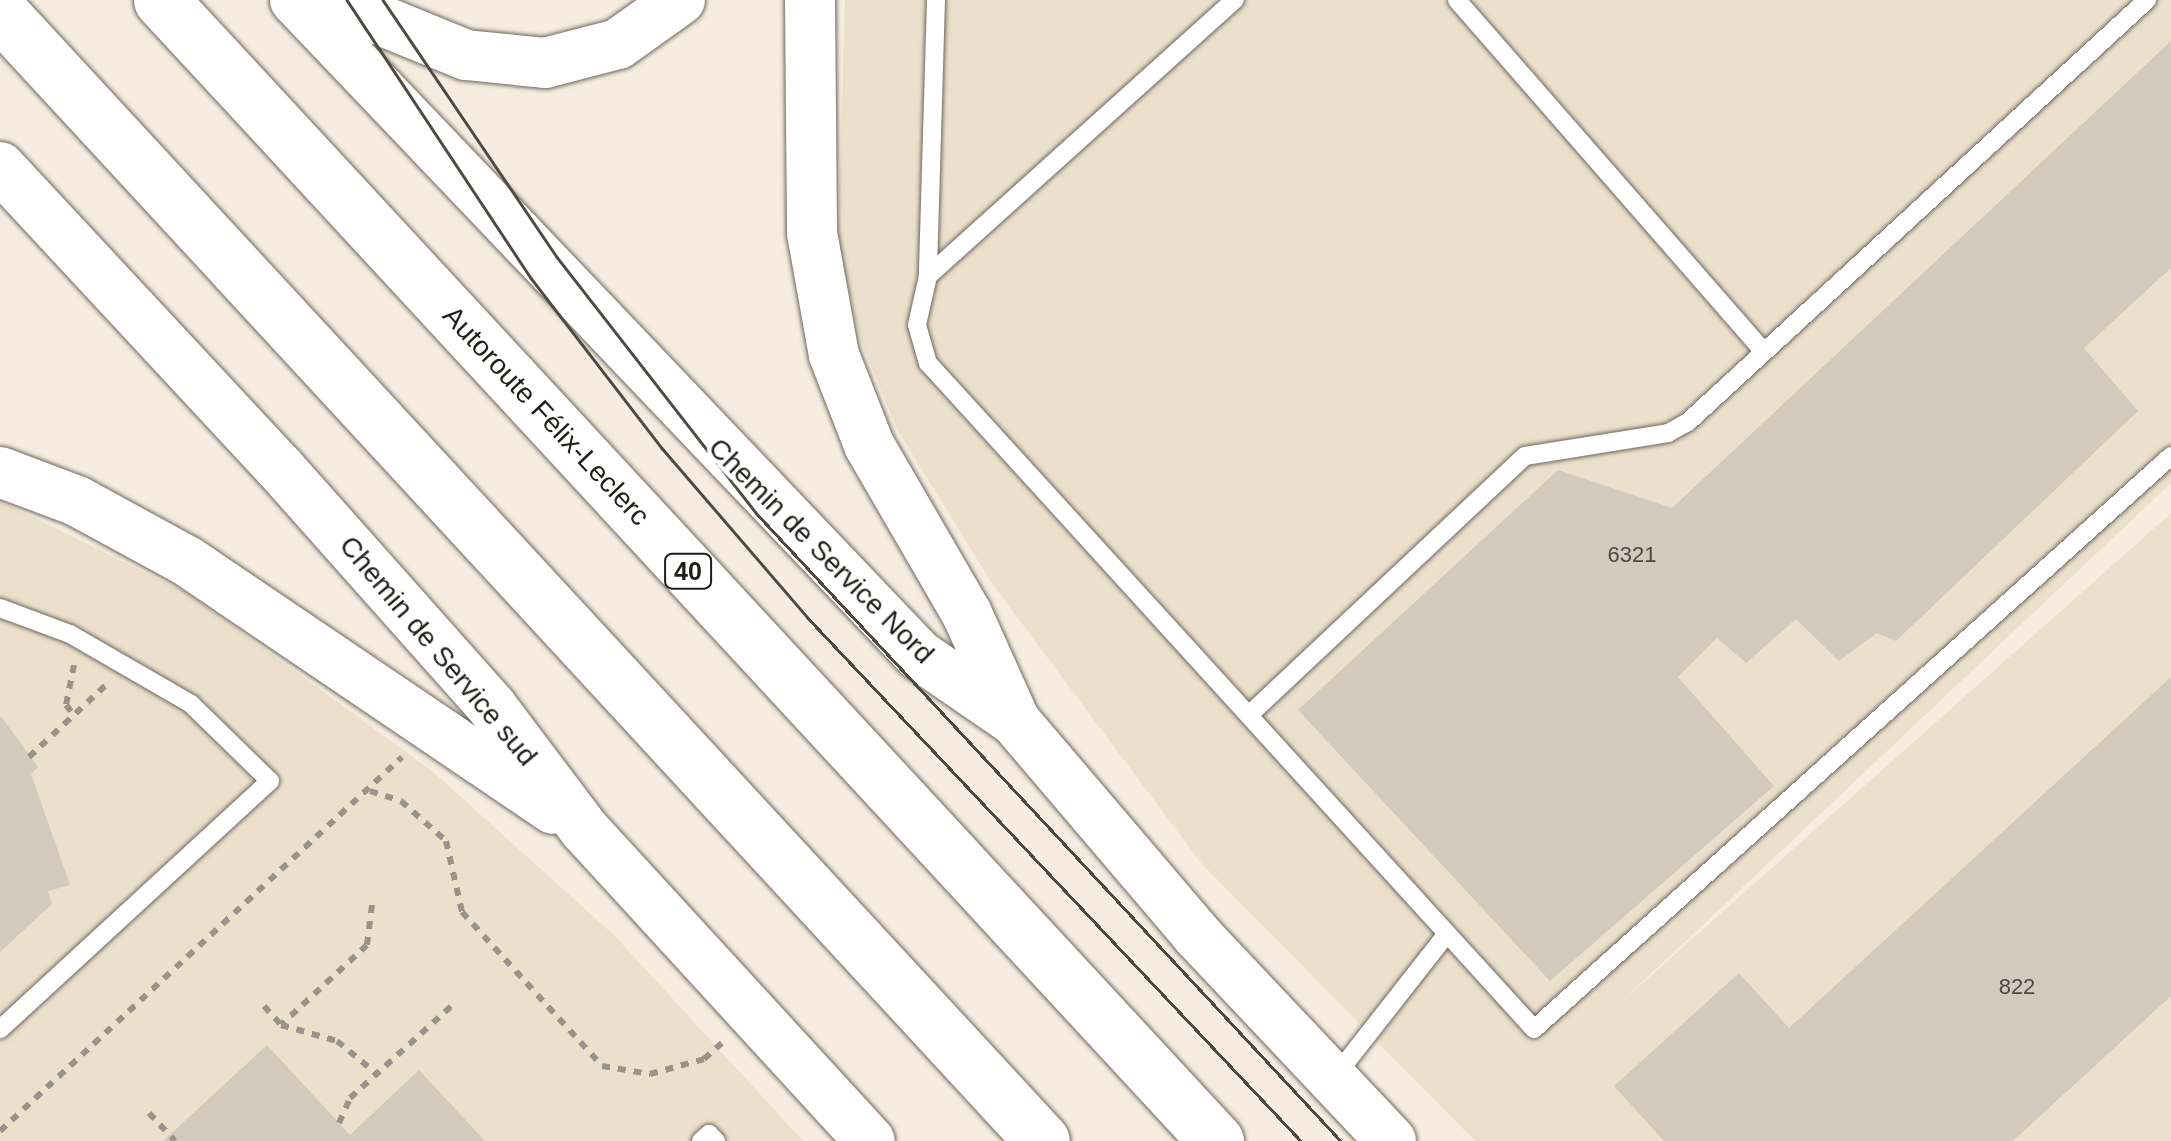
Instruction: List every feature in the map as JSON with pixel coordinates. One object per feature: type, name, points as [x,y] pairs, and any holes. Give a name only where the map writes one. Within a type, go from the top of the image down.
[{"type":"highway","name":"Autoroute Félix-Leclerc","points":[[162,0],[1216,1141]]},
{"type":"highway","points":[[0,12],[1042,1141]]},
{"type":"main road","name":"Chemin de Service Nord","points":[[296,0],[918,655],[1015,721],[1391,1141]]},
{"type":"main road","points":[[332,0],[466,55],[545,63],[618,44],[680,0]]},
{"type":"main road","points":[[810,0],[812,233],[834,354],[869,445],[967,614],[1015,721]]},
{"type":"main road","name":"Chemin de Service sud","points":[[0,167],[430,638],[584,829],[870,1141]]},
{"type":"main road","points":[[0,472],[77,501],[188,561],[584,829]]},
{"type":"lane","points":[[936,0],[928,276],[917,325],[928,363],[1534,1029],[2171,456]]},
{"type":"lane","points":[[928,276],[1235,0]]},
{"type":"lane","points":[[1457,0],[1761,348]]},
{"type":"lane","points":[[1250,715],[1525,456],[1668,434],[2146,0]]},
{"type":"lane","points":[[0,608],[70,634],[191,704],[270,782],[0,1029]]},
{"type":"lane","points":[[1333,1079],[1446,935]]},
{"type":"lane","points":[[701,1141],[709,1134],[716,1141]]},
{"type":"path","points":[[74,661],[66,705],[74,715]]},
{"type":"path","points":[[29,757],[97,693]]},
{"type":"path","points":[[0,1131],[409,749]]},
{"type":"path","points":[[368,790],[402,801],[446,840],[462,912],[602,1066],[650,1074],[704,1060],[721,1044]]},
{"type":"path","points":[[281,1025],[367,945],[372,905]]},
{"type":"path","points":[[339,1123],[377,1074],[456,1002]]},
{"type":"path","points":[[264,1006],[281,1025],[337,1041],[377,1074]]},
{"type":"path","points":[[149,1114],[175,1141]]},
{"type":"shaded area","points":[[845,0],[2171,0],[2171,483],[1619,1004],[2171,513],[2171,1141],[1475,1141],[1201,863],[991,582],[897,429],[860,339],[838,242]]},
{"type":"shaded area","points":[[0,501],[189,594],[432,771],[615,936],[803,1141],[0,1141]]},
{"type":"building","points":[[2171,41],[2171,268],[2084,348],[2138,411],[1896,641],[1877,633],[1839,661],[1796,619],[1746,663],[1717,638],[1678,677],[1774,786],[1550,981],[1298,710],[1558,470],[1672,508]]},
{"type":"building","points":[[2171,677],[2171,996],[2013,1141],[1664,1141],[1614,1086],[1739,973],[1789,1028]]},
{"type":"building","points":[[0,715],[38,767],[31,774],[70,885],[48,891],[52,904],[0,952]]},
{"type":"building","points":[[267,1045],[350,1135],[419,1070],[485,1141],[163,1141]]},
{"type":"tram line","points":[[347,0],[531,278],[662,448],[808,618],[1301,1141]]},
{"type":"tram line","points":[[383,0],[557,257],[758,515],[1341,1141]]}]
